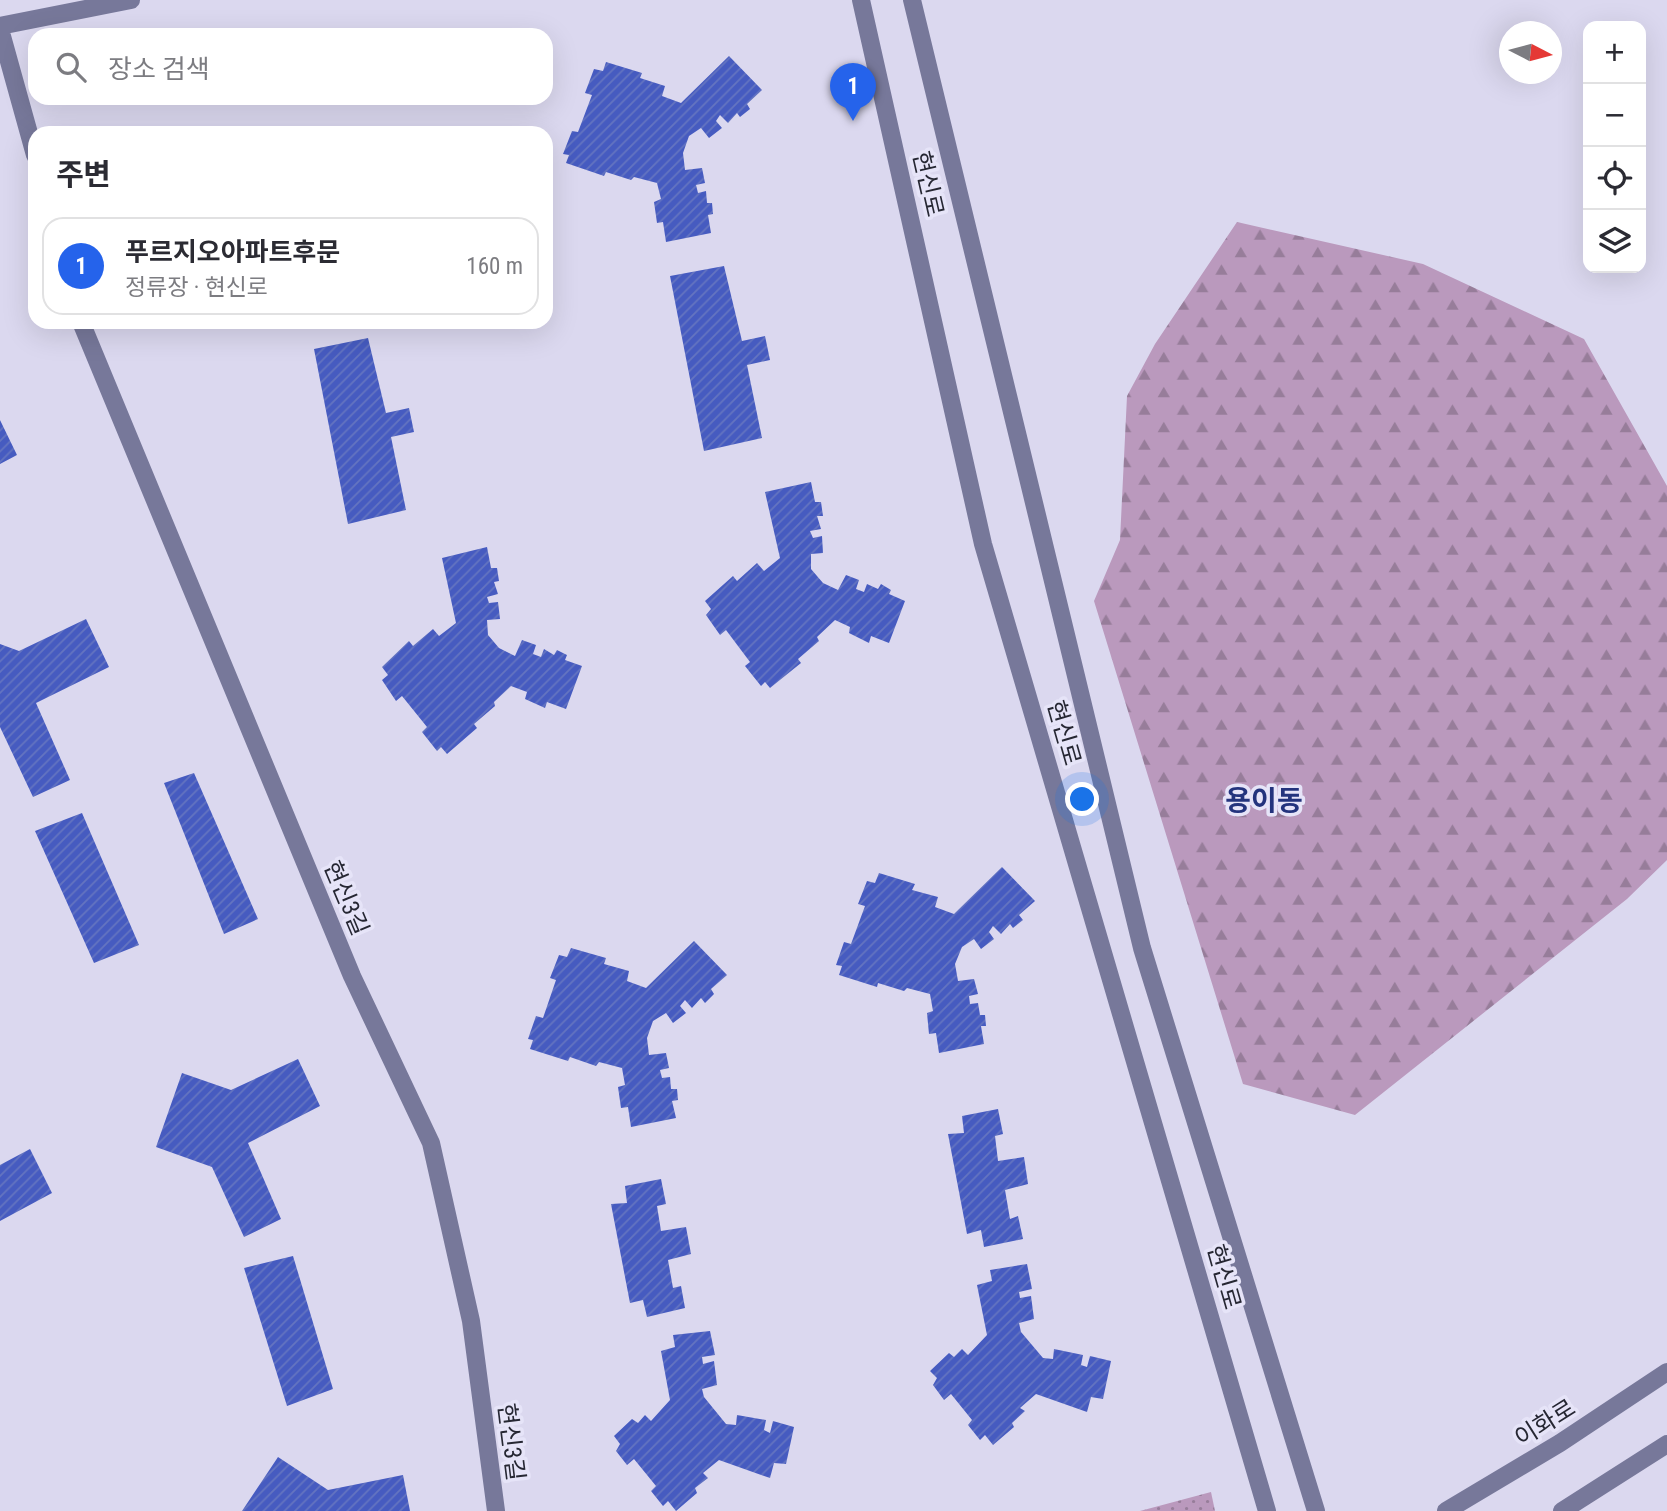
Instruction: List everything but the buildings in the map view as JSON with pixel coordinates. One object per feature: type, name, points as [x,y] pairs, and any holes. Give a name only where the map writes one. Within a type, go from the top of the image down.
[{"type":"street","points":[[28,129],[0,27],[131,0]]},
{"type":"street","name":"현신로","points":[[861,0],[983,544],[1267,1511]]},
{"type":"street","name":"현신로","points":[[912,0],[1142,948],[1316,1511]]},
{"type":"street","name":"현신3길","points":[[84,329],[352,976],[431,1143],[471,1321],[496,1511]]},
{"type":"street","name":"이화로","points":[[1446,1511],[1560,1443],[1667,1372]]},
{"type":"street","points":[[1562,1511],[1667,1444]]},
{"type":"green space","points":[[1237,222],[1423,264],[1584,339],[1667,486],[1667,860],[1627,899],[1355,1115],[1243,1084],[1094,601],[1120,540],[1127,396],[1155,344]]},
{"type":"green space","points":[[1211,1492],[1215,1511],[1140,1511]]},
{"type":"place","name":"푸르지오아파트후문","points":[[853,121]]},
{"type":"district","name":"용이동","points":[[1264,800]]}]
